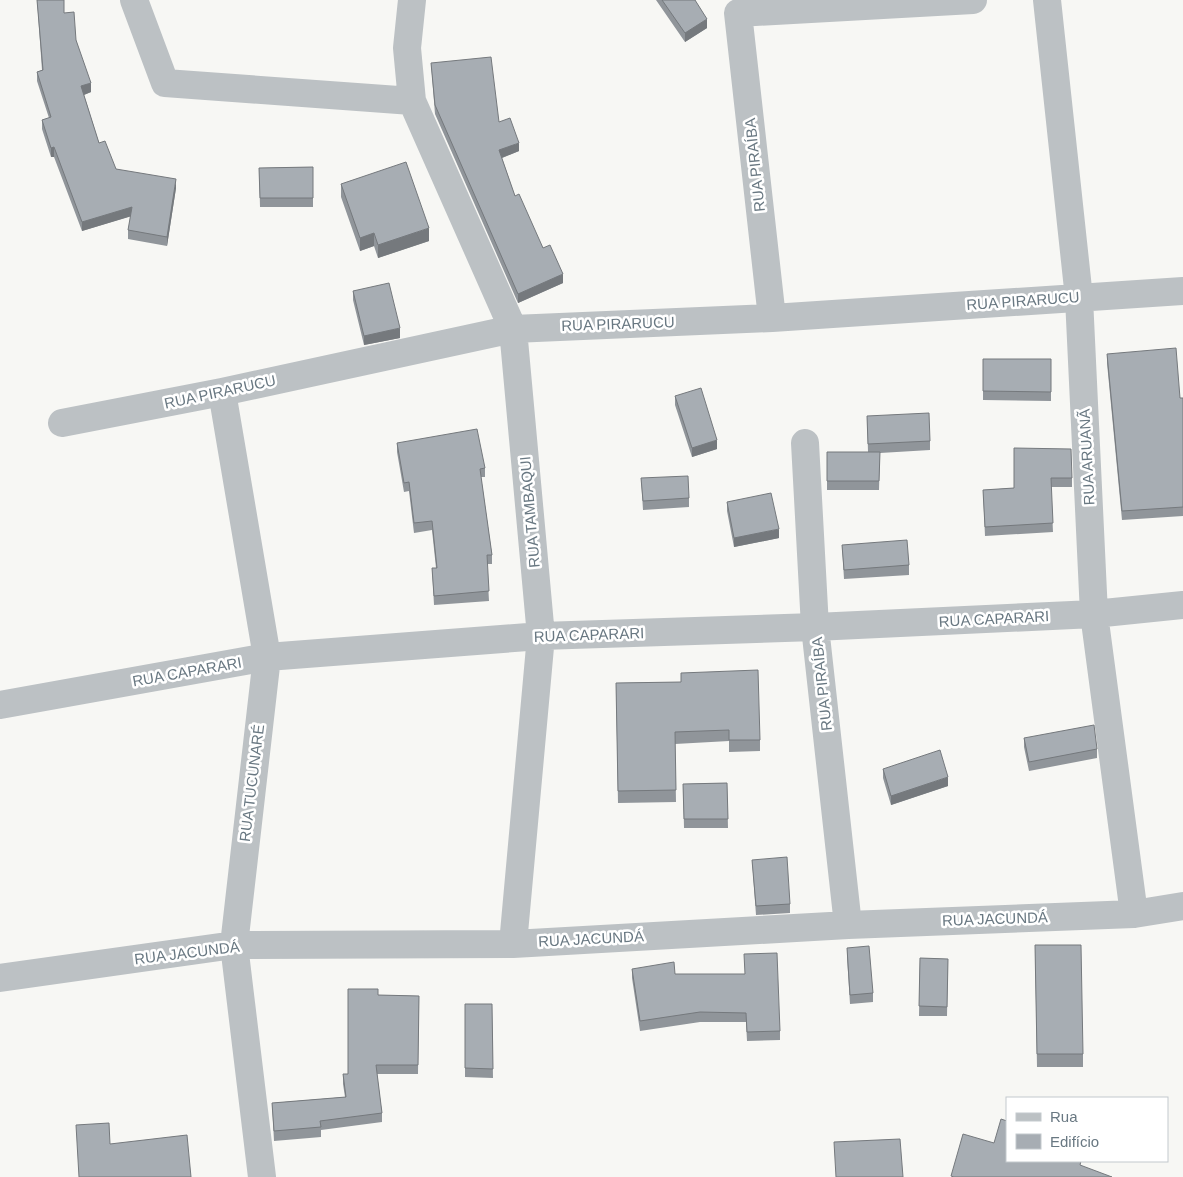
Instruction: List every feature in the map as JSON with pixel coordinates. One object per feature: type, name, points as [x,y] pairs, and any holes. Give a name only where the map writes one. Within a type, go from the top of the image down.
[{"type":"street","points":[[134,0],[165,83],[412,101]]},
{"type":"street","name":"RUA TAMBAQUI","points":[[412,0],[407,48],[412,101],[513,329],[540,636],[512,944]]},
{"type":"street","name":"RUA PIRAÍBA","points":[[772,318],[738,13],[973,0]]},
{"type":"street","name":"RUA ARUANÃ","points":[[1048,0],[1079,298],[1094,614],[1134,914]]},
{"type":"street","name":"RUA PIRARUCU","points":[[62,423],[222,392],[513,329],[772,318],[1183,291]]},
{"type":"street","name":"RUA TUCUNARÉ","points":[[222,392],[267,657],[234,945],[262,1177]]},
{"type":"street","name":"RUA PIRAÍBA","points":[[805,443],[815,627],[848,925]]},
{"type":"street","name":"RUA CAPARARI","points":[[0,705],[267,657],[540,636],[815,627],[1094,614],[1183,605]]},
{"type":"street","name":"RUA JACUNDÁ","points":[[0,978],[234,945],[512,944],[848,925],[1134,914],[1183,906]]},
{"type":"building","points":[[37,0],[64,0],[64,13],[74,12],[76,40],[91,83],[81,86],[99,143],[105,141],[116,169],[176,179],[167,237],[128,230],[132,207],[82,222],[54,147],[51,148],[42,120],[51,117],[37,72],[43,70]]},
{"type":"building","points":[[662,0],[695,0],[707,19],[685,33]]},
{"type":"building","points":[[491,57],[499,122],[510,118],[519,143],[499,150],[515,196],[519,194],[543,248],[550,245],[563,274],[518,294],[435,105],[431,63]]},
{"type":"building","points":[[406,162],[429,228],[378,245],[374,233],[360,238],[341,184]]},
{"type":"building","points":[[313,167],[313,198],[260,198],[259,168]]},
{"type":"building","points":[[389,283],[400,328],[364,336],[353,291]]},
{"type":"building","points":[[1176,348],[1180,398],[1183,398],[1183,507],[1122,511],[1107,354]]},
{"type":"building","points":[[983,359],[1051,359],[1051,392],[983,391]]},
{"type":"building","points":[[701,388],[717,440],[692,448],[675,396]]},
{"type":"building","points":[[929,413],[930,441],[868,444],[867,416]]},
{"type":"building","points":[[477,429],[485,468],[480,469],[492,555],[487,555],[489,591],[434,596],[432,568],[437,568],[432,521],[414,523],[409,482],[404,483],[397,443]]},
{"type":"building","points":[[1014,448],[1071,449],[1072,478],[1051,478],[1053,523],[985,527],[983,490],[1014,488]]},
{"type":"building","points":[[827,452],[880,452],[879,481],[827,481]]},
{"type":"building","points":[[688,476],[689,498],[643,501],[641,478]]},
{"type":"building","points":[[771,493],[779,529],[734,538],[727,502]]},
{"type":"building","points":[[907,540],[909,565],[844,570],[842,545]]},
{"type":"building","points":[[758,670],[760,740],[729,740],[729,730],[675,732],[676,790],[618,791],[616,683],[681,682],[681,673]]},
{"type":"building","points":[[1094,725],[1097,749],[1029,762],[1024,738]]},
{"type":"building","points":[[940,750],[948,777],[891,796],[883,769]]},
{"type":"building","points":[[727,783],[728,819],[684,819],[683,784]]},
{"type":"building","points":[[787,857],[790,904],[756,906],[752,860]]},
{"type":"building","points":[[1035,945],[1081,945],[1083,1054],[1037,1054]]},
{"type":"building","points":[[869,946],[873,993],[850,995],[847,948]]},
{"type":"building","points":[[777,953],[780,1031],[747,1032],[746,1013],[700,1012],[640,1021],[632,969],[674,962],[675,974],[745,974],[744,954]]},
{"type":"building","points":[[920,958],[948,959],[947,1007],[919,1006]]},
{"type":"building","points":[[348,989],[378,989],[378,995],[419,996],[418,1065],[376,1065],[382,1113],[320,1121],[321,1127],[274,1131],[272,1103],[346,1097],[343,1074],[348,1074]]},
{"type":"building","points":[[465,1004],[492,1004],[493,1069],[465,1068]]},
{"type":"building","points":[[1001,1119],[1006,1121],[1006,1162],[1081,1162],[1080,1165],[1112,1177],[951,1176],[963,1134],[994,1143]]},
{"type":"building","points":[[109,1123],[110,1144],[187,1135],[191,1177],[79,1177],[76,1125]]},
{"type":"building","points":[[900,1139],[903,1177],[836,1177],[834,1142]]}]
